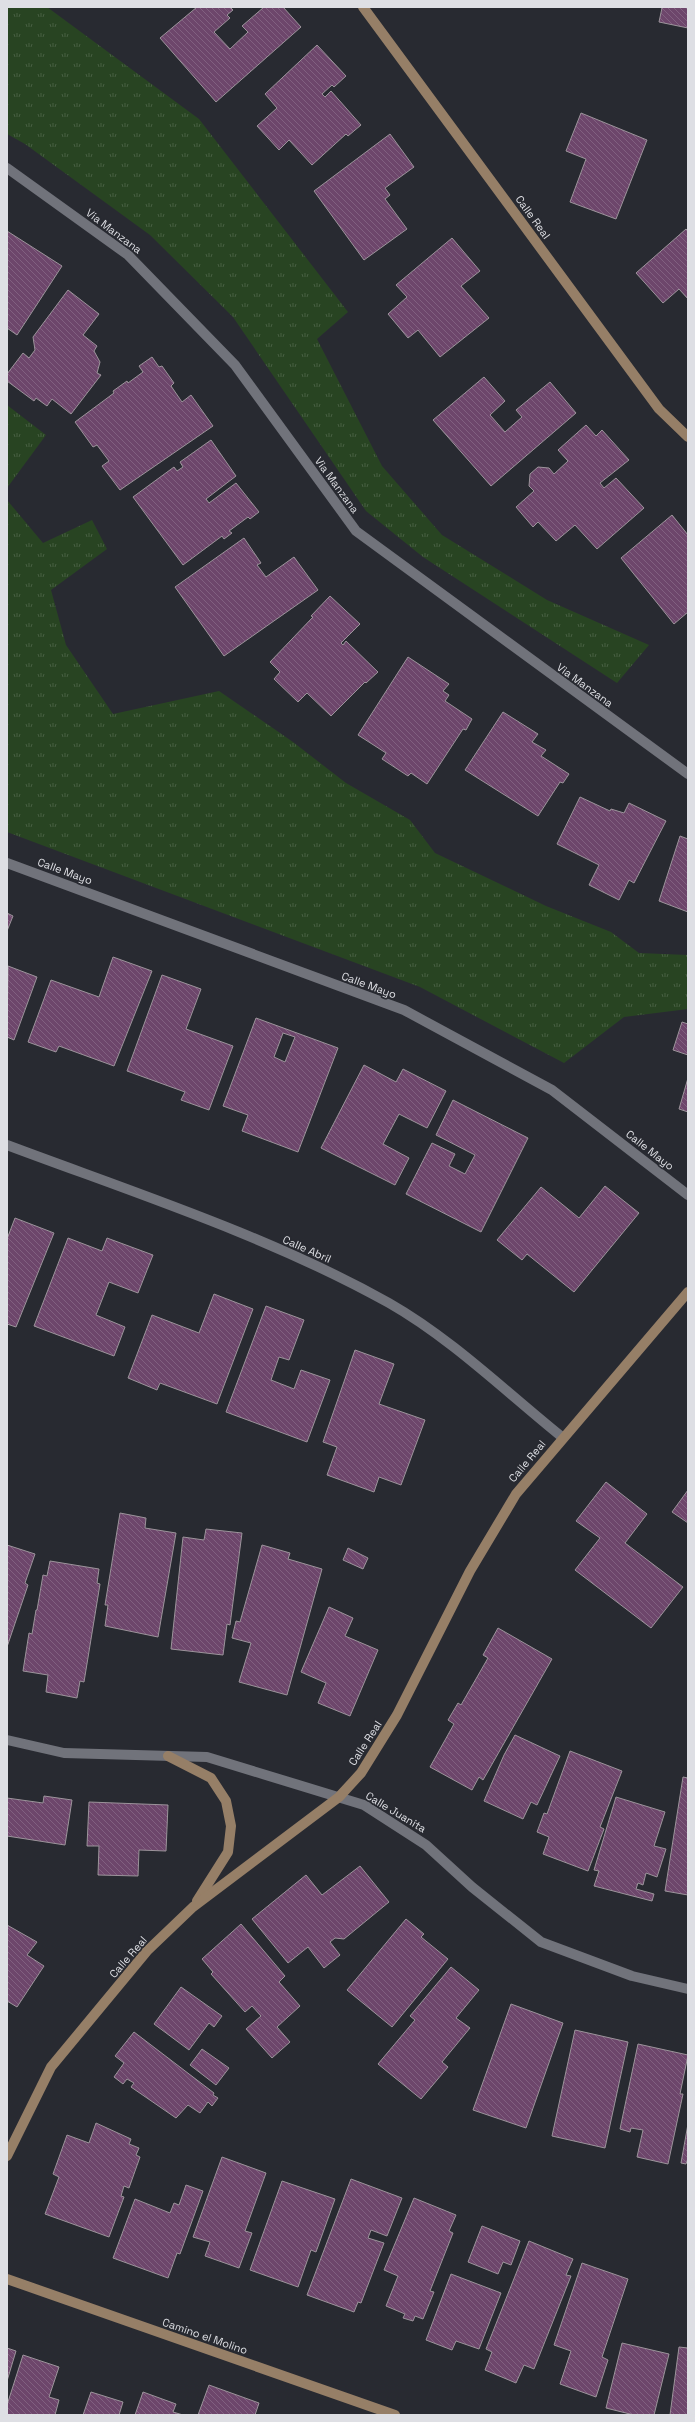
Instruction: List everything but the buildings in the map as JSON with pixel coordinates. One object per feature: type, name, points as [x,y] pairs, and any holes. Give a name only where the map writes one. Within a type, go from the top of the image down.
[{"type":"street","name":"Calle Real","points":[[363,7],[659,408],[688,437]]},
{"type":"street","name":"Via Manzana","points":[[7,168],[128,254],[235,365],[356,531],[688,774]]},
{"type":"street","name":"Calle Mayo","points":[[7,863],[404,1010],[552,1090],[688,1195]]},
{"type":"street","name":"Calle Abril","points":[[7,1145],[251,1237],[357,1286],[390,1304],[477,1366],[562,1438]]},
{"type":"street","name":"Calle Real","points":[[7,2156],[51,2067],[147,1951],[193,1907],[339,1797],[361,1773],[397,1715],[470,1571],[516,1494],[562,1438],[688,1292]]},
{"type":"street","name":"Calle Juanita","points":[[7,1740],[64,1753],[207,1757],[364,1805],[426,1845],[472,1887],[541,1942],[632,1976],[688,1989]]},
{"type":"street","points":[[168,1756],[211,1778],[226,1801],[231,1826],[228,1852],[193,1907]]},
{"type":"street","name":"Camino el Molino","points":[[7,2279],[395,2415]]},
{"type":"green space","points":[[7,7],[47,7],[199,119],[348,312],[317,339],[382,466],[442,535],[547,600],[649,645],[617,683],[423,557],[366,511],[233,317],[150,235],[25,144],[7,134]]},
{"type":"green space","points":[[7,405],[46,435],[7,488]]},
{"type":"green space","points":[[7,500],[43,543],[92,520],[107,549],[51,590],[66,645],[113,714],[219,691],[293,742],[346,783],[410,820],[435,853],[546,906],[611,932],[639,953],[688,955],[688,1009],[624,1017],[564,1063],[420,987],[7,832]]}]
